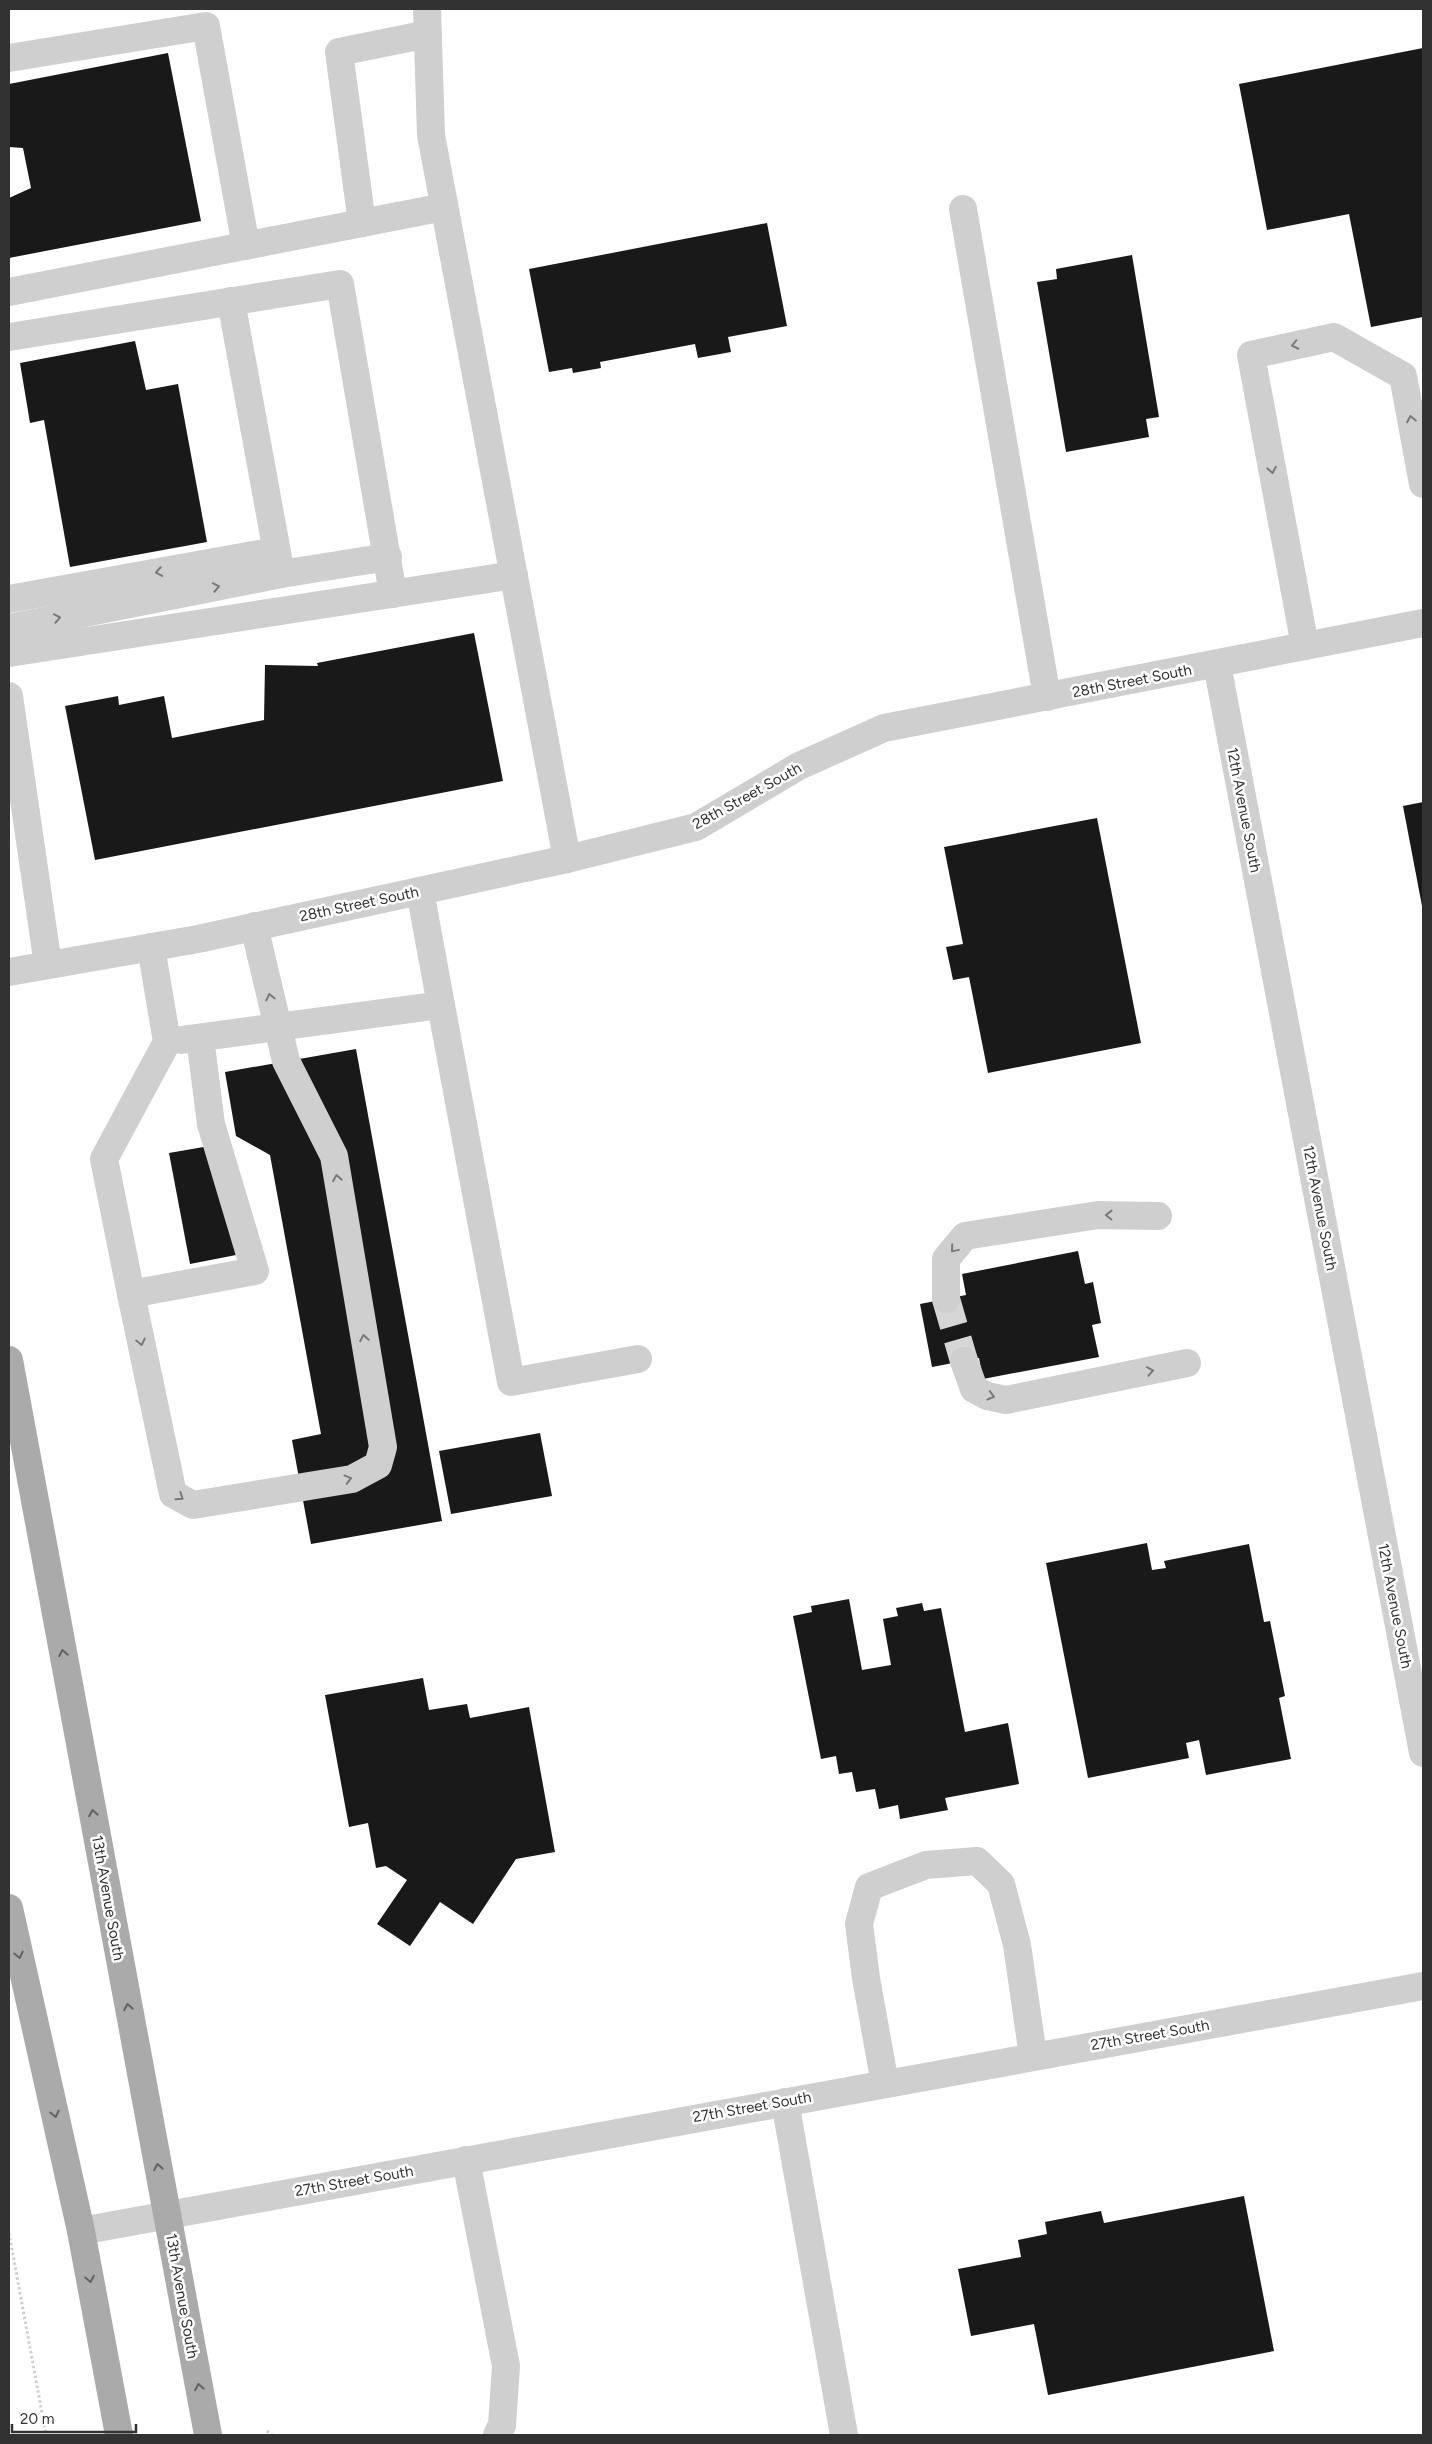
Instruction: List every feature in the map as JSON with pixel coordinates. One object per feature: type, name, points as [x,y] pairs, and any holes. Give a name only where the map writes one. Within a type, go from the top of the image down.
[{"type":"main road","name":"13th Avenue South","points":[[9,1360],[208,2435]]},
{"type":"main road","points":[[9,1908],[81,2231],[119,2435]]},
{"type":"street","points":[[362,223],[339,52],[427,22],[431,134],[567,859]]},
{"type":"street","points":[[9,58],[206,26],[246,246]]},
{"type":"street","points":[[9,292],[444,207]]},
{"type":"street","points":[[963,209],[1047,697]]},
{"type":"street","points":[[9,337],[340,284],[393,594]]},
{"type":"street","points":[[231,301],[278,562]]},
{"type":"street","points":[[1305,646],[1251,355],[1334,337],[1403,376],[1423,484]]},
{"type":"street","points":[[9,599],[278,562],[388,557]]},
{"type":"street","points":[[9,628],[278,562]]},
{"type":"street","points":[[9,653],[514,575]]},
{"type":"street","name":"28th Street South","points":[[9,972],[151,947],[420,891],[567,859],[696,827],[799,766],[884,728],[1423,623]]},
{"type":"street","name":"12th Avenue South","points":[[1216,664],[1423,1753]]},
{"type":"street","points":[[9,696],[48,965]]},
{"type":"street","points":[[420,891],[511,1382],[638,1359]]},
{"type":"street","points":[[151,947],[167,1042],[104,1159],[130,1294],[173,1494],[192,1505],[352,1479],[378,1465],[383,1447],[334,1156],[286,1061],[276,1026],[254,926]]},
{"type":"street","points":[[167,1042],[441,1005]]},
{"type":"street","points":[[130,1294],[255,1271],[211,1124],[200,1038]]},
{"type":"street","points":[[946,1299],[946,1259],[965,1236],[1098,1215],[1158,1216]]},
{"type":"street","points":[[964,1361],[974,1389],[987,1396],[1006,1400],[1187,1364]]},
{"type":"street","points":[[885,2084],[866,1978],[859,1924],[869,1887],[926,1865],[976,1862],[1001,1884],[1016,1945],[1033,2056]]},
{"type":"street","name":"27th Street South","points":[[81,2231],[1423,1986]]},
{"type":"street","points":[[785,2102],[844,2435]]},
{"type":"street","points":[[466,2160],[506,2366],[502,2425],[497,2435]]},
{"type":"path","points":[[9,2233],[46,2435]]},
{"type":"path","points":[[267,2431],[272,2435]]},
{"type":"building","points":[[1423,48],[1423,317],[1371,327],[1349,214],[1267,230],[1239,84]]},
{"type":"building","points":[[168,53],[201,221],[9,258],[9,198],[31,188],[23,148],[9,147],[9,84]]},
{"type":"building","points":[[767,223],[787,326],[728,337],[731,352],[698,358],[695,344],[600,362],[601,368],[573,373],[572,368],[549,372],[529,269]]},
{"type":"building","points":[[1132,255],[1159,417],[1146,419],[1149,437],[1066,452],[1037,282],[1057,279],[1056,269]]},
{"type":"building","points":[[135,341],[146,390],[178,384],[207,542],[70,567],[44,420],[30,423],[20,363]]},
{"type":"building","points":[[474,633],[503,781],[95,860],[65,706],[118,696],[119,705],[164,696],[172,738],[264,720],[265,665],[318,666],[317,663]]},
{"type":"building","points":[[1423,802],[1423,906],[1422,906],[1403,806]]},
{"type":"building","points":[[1097,818],[1141,1043],[988,1073],[969,977],[953,980],[946,947],[963,944],[944,847]]},
{"type":"building","points":[[356,1049],[442,1521],[311,1544],[292,1440],[321,1434],[270,1155],[236,1136],[225,1072]]},
{"type":"building","points":[[215,1145],[236,1255],[190,1264],[169,1153]]},
{"type":"building","points":[[1078,1251],[1085,1284],[1093,1282],[1101,1323],[1092,1325],[1099,1357],[983,1379],[979,1358],[932,1367],[920,1304],[966,1295],[962,1274]]},
{"type":"building","points":[[540,1433],[552,1496],[451,1514],[439,1451]]},
{"type":"building","points":[[1147,1543],[1152,1570],[1166,1568],[1164,1561],[1249,1544],[1264,1622],[1270,1621],[1285,1696],[1279,1698],[1291,1759],[1206,1775],[1199,1740],[1186,1743],[1189,1758],[1088,1778],[1046,1563]]},
{"type":"building","points":[[849,1599],[862,1670],[891,1665],[883,1619],[898,1616],[896,1608],[922,1603],[924,1611],[941,1608],[965,1732],[1008,1723],[1019,1784],[945,1798],[948,1810],[900,1819],[898,1805],[879,1809],[875,1789],[856,1792],[852,1772],[839,1774],[836,1756],[821,1759],[793,1616],[812,1612],[811,1606]]},
{"type":"building","points":[[423,1678],[429,1710],[467,1704],[470,1718],[529,1707],[555,1852],[516,1859],[473,1924],[440,1902],[410,1946],[377,1924],[407,1880],[386,1866],[376,1868],[368,1823],[349,1827],[325,1695]]},
{"type":"building","points":[[1244,2196],[1274,2351],[1048,2395],[1034,2324],[971,2336],[958,2269],[1021,2257],[1018,2240],[1047,2234],[1045,2222],[1101,2211],[1104,2223]]},
{"type":"tunnel","points":[[946,1299],[964,1361]]}]
